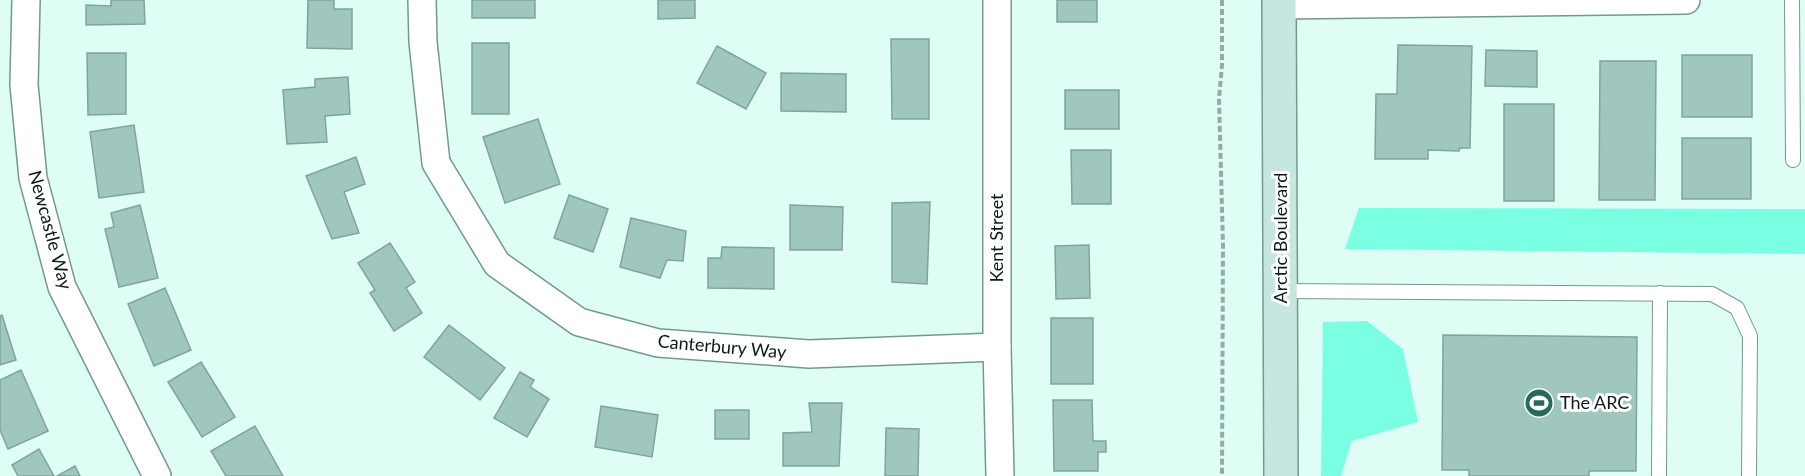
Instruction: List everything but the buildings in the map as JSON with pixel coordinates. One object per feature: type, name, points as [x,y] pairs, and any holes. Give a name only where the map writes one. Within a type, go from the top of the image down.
[{"type":"main road","name":"Arctic Boulevard","points":[[1279,3],[1281,476]]},
{"type":"street","name":"Newcastle Way","points":[[26,0],[24,85],[33,178],[62,287],[157,476]]},
{"type":"street","name":"Canterbury Way","points":[[422,0],[423,42],[436,163],[496,264],[579,322],[658,343],[809,354],[997,347]]},
{"type":"street","name":"Kent Street","points":[[997,0],[997,347],[1000,476]]},
{"type":"street","points":[[1279,3],[1686,0]]},
{"type":"lane","points":[[1792,0],[1793,160]]},
{"type":"lane","points":[[1281,291],[1713,294],[1737,308],[1750,336],[1749,476]]},
{"type":"lane","points":[[1659,476],[1660,293]]},
{"type":"path","points":[[1222,0],[1222,65],[1219,99],[1222,245],[1222,476]]},
{"type":"green space","points":[[1359,208],[1805,209],[1805,254],[1345,249]]},
{"type":"green space","points":[[1367,321],[1403,349],[1418,422],[1352,441],[1341,476],[1321,476],[1323,322]]},
{"type":"place","name":"The ARC","points":[[1539,403]]}]
